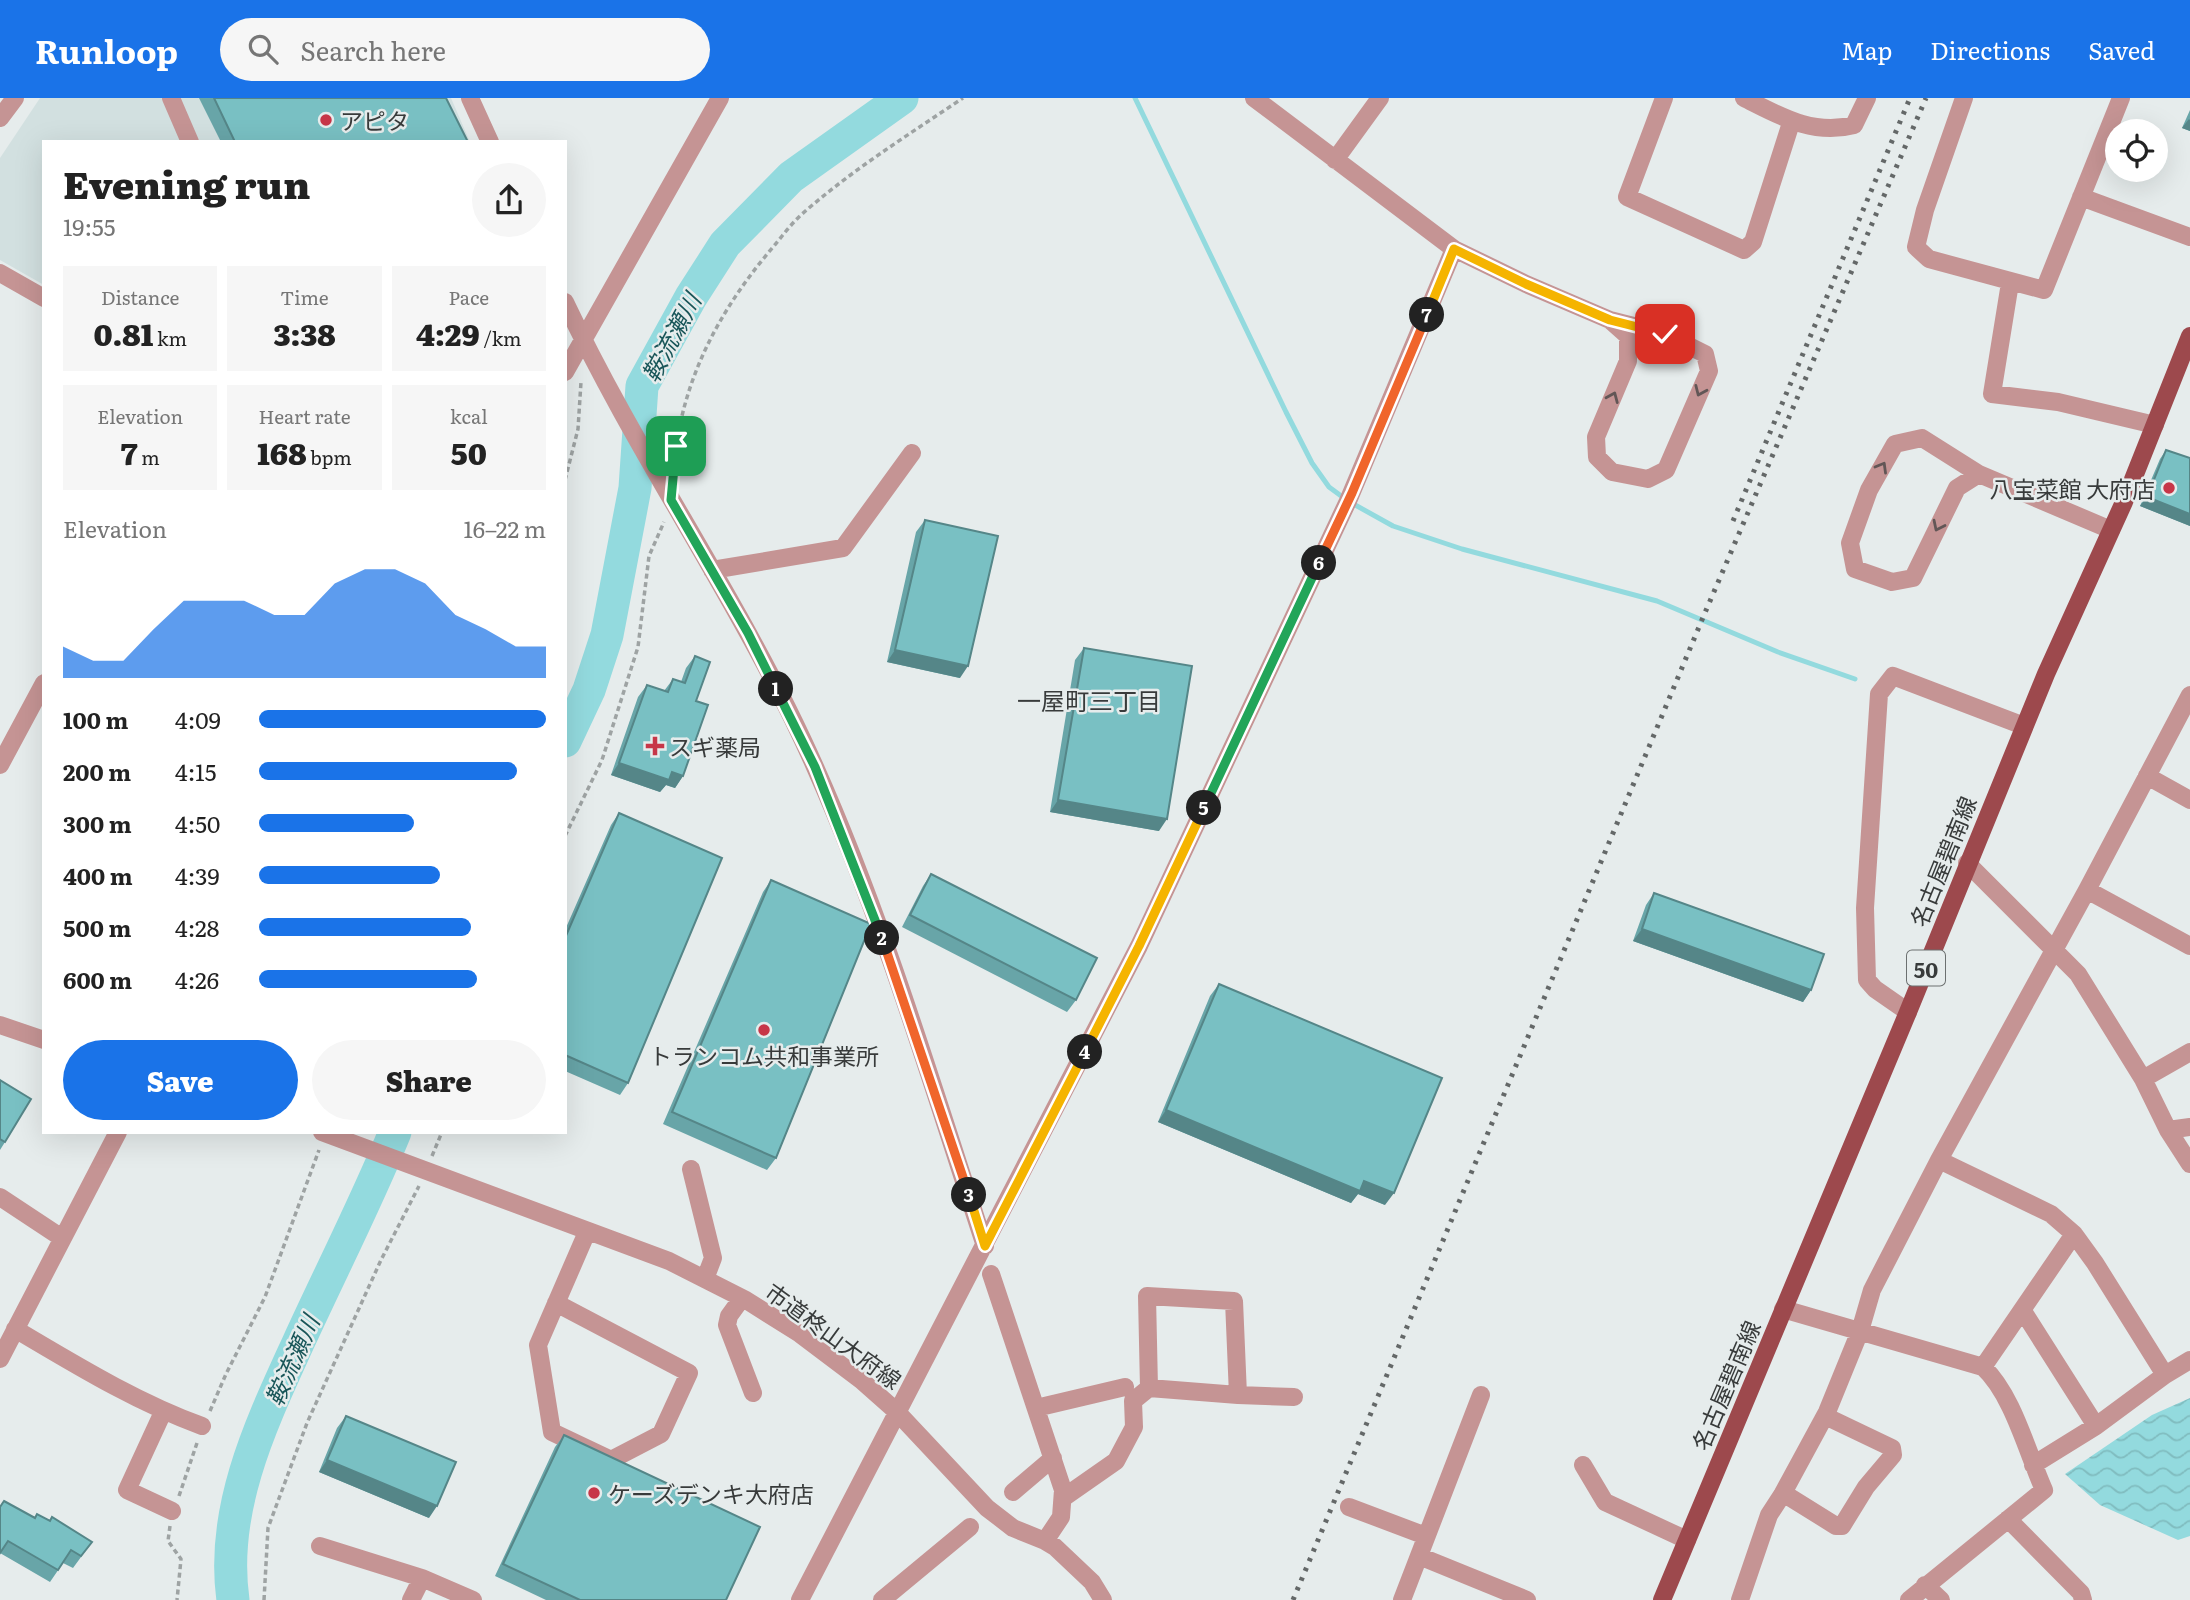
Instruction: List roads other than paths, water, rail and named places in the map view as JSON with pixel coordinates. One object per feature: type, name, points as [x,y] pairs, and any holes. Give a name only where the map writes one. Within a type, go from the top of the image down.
[{"type":"main road","name":"名古屋碧南線","points":[[1662,1600],[1908,1012],[2024,726],[2111,530],[2190,336]]},
{"type":"street","points":[[0,118],[15,98]]},
{"type":"street","points":[[171,98],[189,140]]},
{"type":"street","points":[[470,98],[489,140]]},
{"type":"street","points":[[573,375],[583,340],[720,98]]},
{"type":"street","points":[[1254,98],[1454,249],[1610,320],[1665,334],[1705,354],[1709,371],[1666,470],[1648,479],[1612,472],[1597,457],[1596,437],[1628,361],[1628,336],[1610,320]]},
{"type":"street","points":[[1335,160],[1380,98]]},
{"type":"street","points":[[1664,98],[1627,197],[1744,250],[1753,242],[1791,122]]},
{"type":"street","points":[[1744,98],[1791,122],[1838,129],[1854,125],[1867,98]]},
{"type":"street","points":[[1964,98],[1925,210],[1916,247],[1929,259],[2010,283],[2045,290],[2120,98]]},
{"type":"street","points":[[2081,197],[2190,237]]},
{"type":"street","points":[[800,1600],[1139,946],[1348,501],[1454,249]]},
{"type":"street","points":[[0,273],[42,297]]},
{"type":"street","points":[[2010,283],[1992,394],[2059,402],[2155,425]]},
{"type":"street","points":[[567,306],[668,494],[748,633],[815,767],[880,932],[985,1246]]},
{"type":"street","points":[[1979,474],[1956,488],[1913,578],[1892,582],[1855,569],[1850,543],[1869,490],[1895,444],[1922,438],[1979,474],[2111,530]]},
{"type":"street","points":[[712,570],[843,548],[912,453]]},
{"type":"street","points":[[1908,1012],[1875,989],[1867,980],[1865,908],[1879,694],[1893,676],[2024,726]]},
{"type":"street","points":[[0,765],[42,687]]},
{"type":"street","points":[[1740,1600],[1769,1515],[1825,1416],[1860,1331],[1872,1290],[1939,1160],[2190,695]]},
{"type":"street","points":[[2147,776],[2190,800]]},
{"type":"street","points":[[1967,863],[2078,974],[2143,1079],[2168,1130],[2190,1164]]},
{"type":"street","points":[[2087,890],[2190,946]]},
{"type":"street","points":[[0,1025],[42,1039]]},
{"type":"street","points":[[2143,1079],[2190,1052]]},
{"type":"street","points":[[2168,1130],[2190,1127]]},
{"type":"street","points":[[0,1359],[117,1134]]},
{"type":"street","name":"市道柊山大府線","points":[[326,1134],[668,1261],[741,1298],[800,1334],[861,1380],[896,1411],[987,1508],[1013,1528],[1045,1541],[1092,1582],[1103,1600]]},
{"type":"street","points":[[1939,1160],[2051,1214],[2074,1234],[2165,1374]]},
{"type":"street","points":[[691,1169],[713,1258],[705,1279]]},
{"type":"street","points":[[0,1197],[62,1238]]},
{"type":"street","points":[[556,1303],[689,1373],[662,1433],[611,1460],[552,1432],[538,1345],[556,1303],[587,1231]]},
{"type":"street","points":[[1983,1367],[2074,1234]]},
{"type":"street","points":[[991,1274],[1061,1483],[1061,1517],[1045,1541]]},
{"type":"street","points":[[1149,1388],[1147,1296],[1234,1301],[1238,1395]]},
{"type":"street","points":[[741,1298],[729,1316],[727,1325],[753,1393]]},
{"type":"street","points":[[1783,1309],[1983,1367],[1995,1378],[2014,1417],[2044,1490],[1909,1600]]},
{"type":"street","points":[[2022,1311],[2096,1426]]},
{"type":"street","points":[[15,1329],[163,1412],[202,1426]]},
{"type":"street","points":[[2033,1465],[2096,1426],[2165,1374],[2190,1360]]},
{"type":"street","points":[[1036,1408],[1125,1387]]},
{"type":"street","points":[[1063,1498],[1116,1461],[1134,1427],[1133,1401],[1149,1388],[1294,1397]]},
{"type":"street","points":[[1402,1600],[1481,1395]]},
{"type":"street","points":[[163,1412],[127,1490],[172,1511]]},
{"type":"street","points":[[1783,1493],[1836,1526],[1842,1527],[1866,1487],[1893,1455],[1892,1448],[1825,1416]]},
{"type":"street","points":[[1013,1492],[1053,1458]]},
{"type":"street","points":[[1583,1465],[1605,1502],[1687,1540]]},
{"type":"street","points":[[1349,1507],[1426,1536]]},
{"type":"street","points":[[2008,1519],[2081,1593],[2083,1600]]},
{"type":"street","points":[[882,1600],[970,1527]]},
{"type":"street","points":[[320,1546],[422,1578],[473,1600]]},
{"type":"street","points":[[1419,1556],[1527,1600]]},
{"type":"street","points":[[411,1600],[422,1578]]},
{"type":"street","points":[[1925,1585],[1941,1600]]},
{"type":"water","points":[[2190,1398],[2190,1536],[2178,1540],[2100,1505],[2065,1474],[2152,1415]]},
{"type":"waterway","name":"鞍流瀬川","points":[[567,737],[589,690],[607,635],[635,488],[642,386],[691,297],[725,244],[791,177],[902,98]]},
{"type":"waterway","points":[[1135,98],[1286,412],[1312,463],[1329,487],[1393,526],[1462,549],[1657,601],[1778,652],[1855,679]]},
{"type":"waterway","name":"鞍流瀬川","points":[[233,1600],[233,1532],[238,1499],[258,1434],[394,1134]]},
{"type":"railway","points":[[1733,521],[1910,98]]},
{"type":"railway","points":[[1293,1600],[1704,615],[1926,98]]},
{"type":"place","name":"アピタ","points":[[326,120]]},
{"type":"place","name":"八宝菜館 大府店","points":[[2169,488]]},
{"type":"place","name":"スギ薬局","points":[[655,746]]},
{"type":"place","name":"トランコム共和事業所","points":[[764,1030]]},
{"type":"place","name":"ケーズデンキ大府店","points":[[594,1493]]},
{"type":"district","name":"一屋町三丁目","points":[[1089,699]]}]
